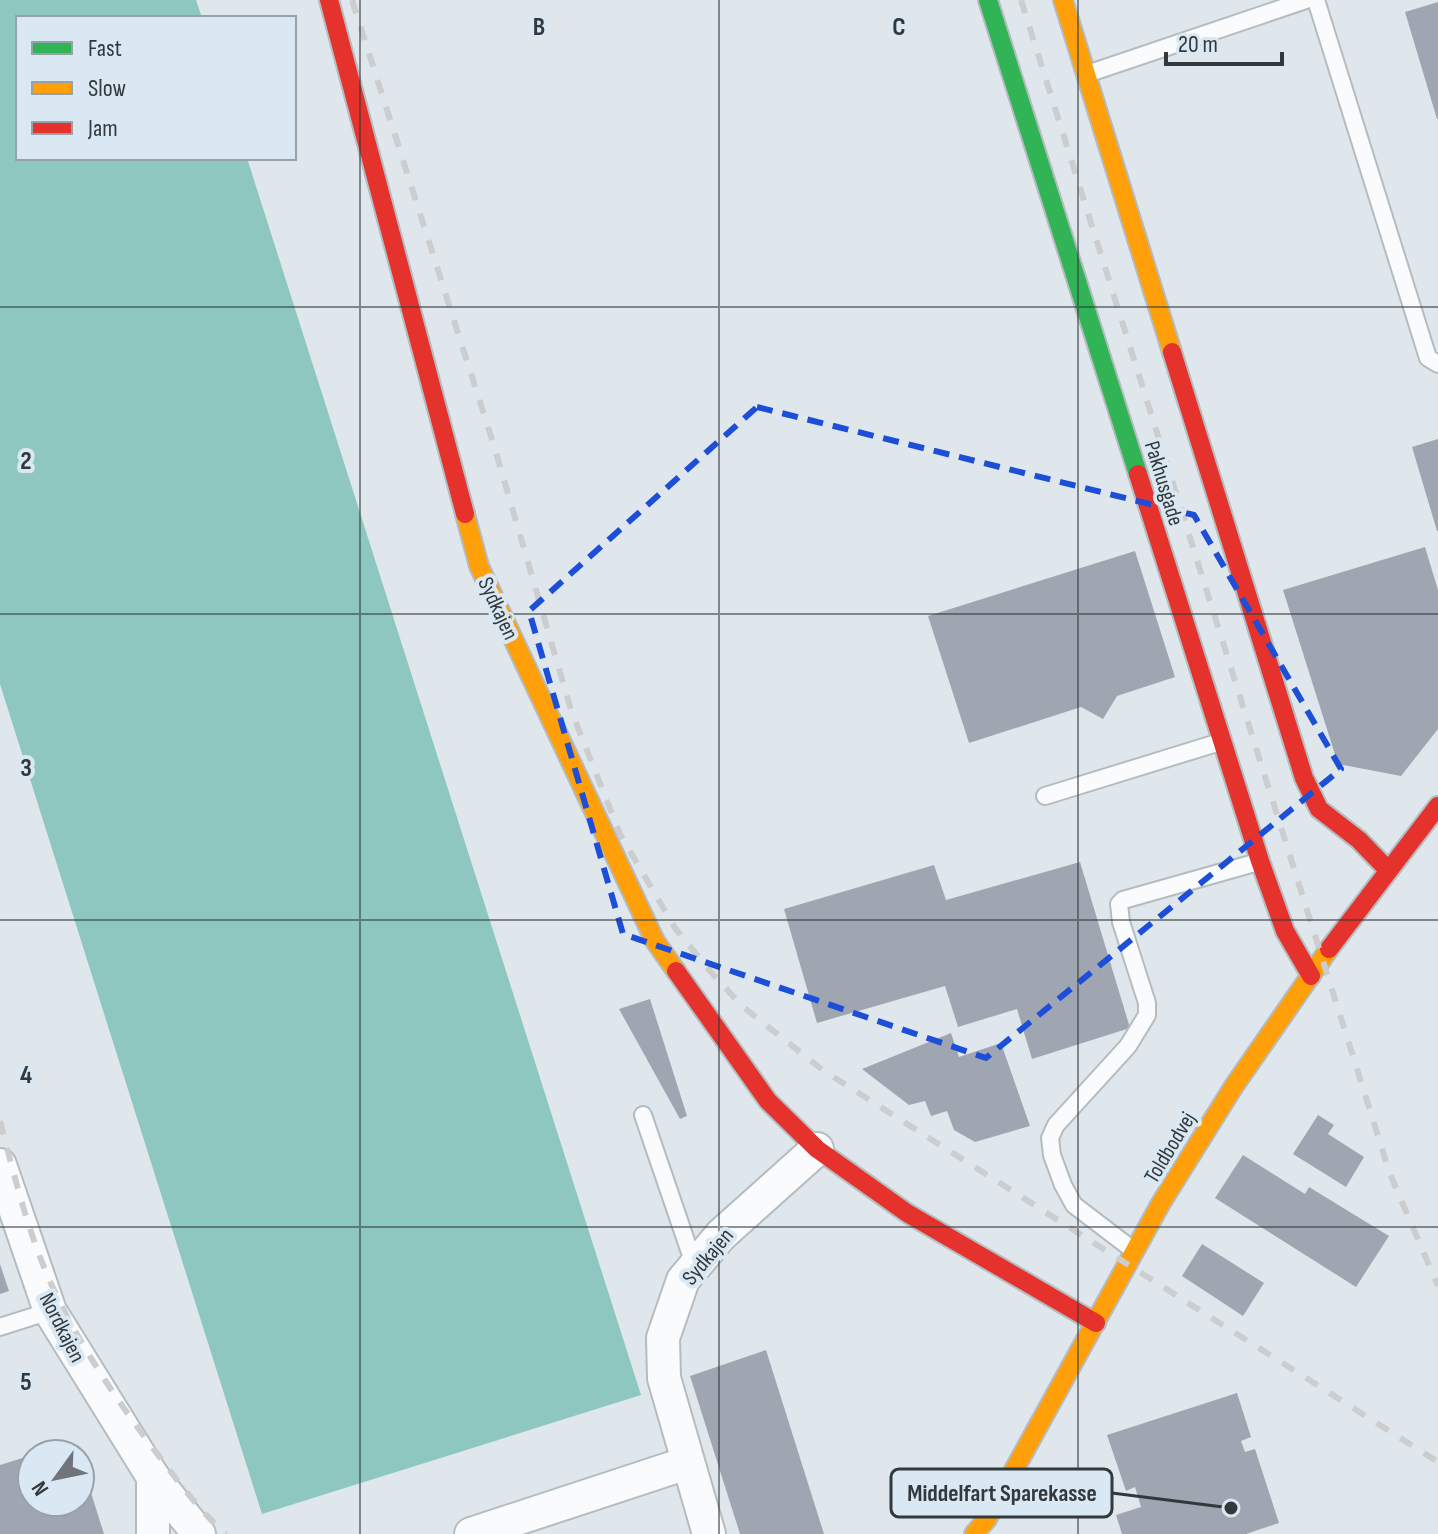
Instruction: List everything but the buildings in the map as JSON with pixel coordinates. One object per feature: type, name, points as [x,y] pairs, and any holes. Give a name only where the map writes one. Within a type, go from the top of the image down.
[{"type":"street","name":"Sydkajen","points":[[329,0],[479,566],[655,941],[768,1101],[817,1149],[907,1213],[1096,1323]]},
{"type":"street","name":"Pakhusgade","points":[[988,0],[1260,861],[1285,931],[1311,976]]},
{"type":"street","name":"Pakhusgade","points":[[1063,0],[1304,778],[1319,809],[1359,840],[1387,869]]},
{"type":"street","name":"Toldbodvej","points":[[974,1534],[987,1519],[1134,1251],[1215,1118],[1387,869],[1438,806]]},
{"type":"street","name":"Sydkajen","points":[[709,1534],[664,1378],[663,1338],[683,1280],[721,1235],[817,1149]]},
{"type":"street","name":"Nordkajen","points":[[0,1165],[50,1311],[153,1477],[199,1534]]},
{"type":"street","points":[[471,1534],[687,1463]]},
{"type":"street","points":[[153,1477],[153,1534]]},
{"type":"lane","points":[[1086,75],[1306,0]]},
{"type":"lane","points":[[1316,0],[1428,358],[1438,364]]},
{"type":"lane","points":[[1045,796],[1221,741]]},
{"type":"lane","points":[[1134,1251],[1074,1205],[1052,1155],[1050,1138],[1056,1125],[1128,1046],[1147,1015],[1147,1003],[1121,922],[1119,904],[1123,900],[1260,861]]},
{"type":"lane","points":[[643,1115],[695,1267]]},
{"type":"lane","points":[[0,1327],[50,1311]]},
{"type":"highlighted area","points":[[757,407],[1194,515],[1341,769],[986,1058],[623,934],[529,611]]},
{"type":"shaded area","points":[[0,0],[196,0],[201,16],[16,16],[16,160],[248,160],[641,1395],[262,1514],[0,684]]},
{"type":"railway","points":[[352,0],[495,449],[571,710],[620,834],[675,928],[742,1006],[824,1071],[1438,1462]]},
{"type":"railway","points":[[1021,0],[1390,1174],[1438,1286]]},
{"type":"railway","points":[[0,1121],[34,1241],[73,1327],[100,1373],[146,1439],[192,1499],[226,1534]]},
{"type":"traffic: fast","points":[[988,0],[1138,474]]},
{"type":"traffic: slow","points":[[1063,0],[1172,352]]},
{"type":"traffic: slow","points":[[465,514],[479,566],[655,941],[676,971]]},
{"type":"traffic: slow","points":[[974,1534],[987,1519],[1161,1203],[1234,1086],[1329,949]]},
{"type":"traffic: jam","points":[[329,0],[465,514]]},
{"type":"traffic: jam","points":[[1172,352],[1304,778],[1319,809],[1359,840],[1387,869]]},
{"type":"traffic: jam","points":[[1138,474],[1260,861],[1285,931],[1311,976]]},
{"type":"traffic: jam","points":[[1329,949],[1438,806]]},
{"type":"traffic: jam","points":[[676,971],[768,1101],[817,1149],[907,1213],[1096,1323]]},
{"type":"place","name":"Middelfart Sparekasse","points":[[1231,1508]]}]
